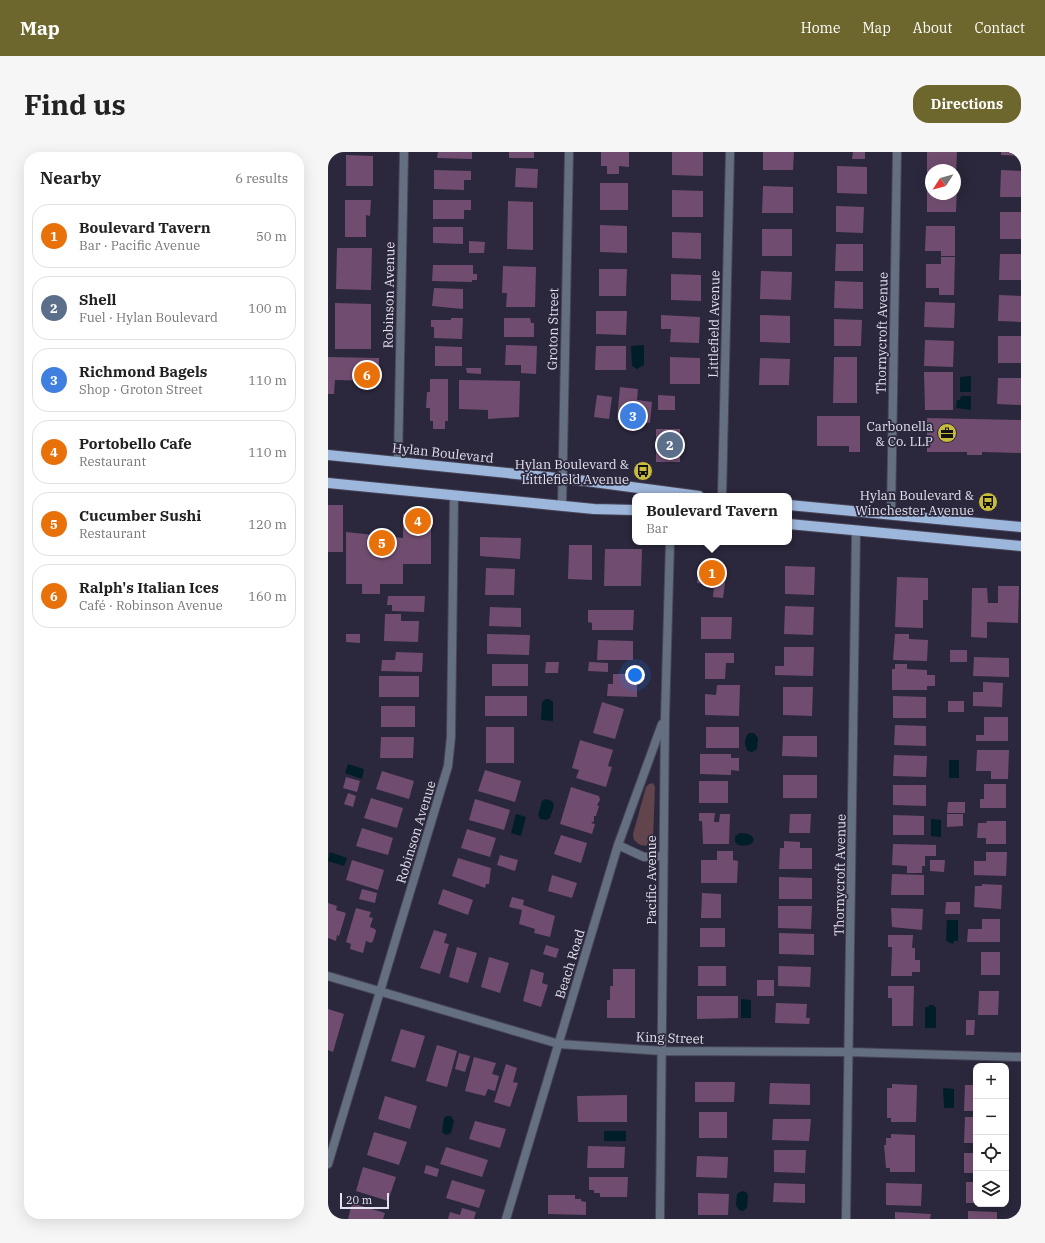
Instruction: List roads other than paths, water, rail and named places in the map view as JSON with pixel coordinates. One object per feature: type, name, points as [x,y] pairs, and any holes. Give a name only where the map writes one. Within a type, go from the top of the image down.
[{"type":"main road","name":"Hylan Boulevard","points":[[328,455],[563,479],[675,493]]},
{"type":"main road","points":[[328,483],[594,509],[632,510]]},
{"type":"main road","points":[[792,505],[1021,527]]},
{"type":"main road","points":[[792,524],[1021,546]]},
{"type":"street","name":"Robinson Avenue","points":[[398,462],[404,152]]},
{"type":"street","name":"Groton Street","points":[[562,506],[569,152]]},
{"type":"street","name":"Littlefield Avenue","points":[[722,493],[730,152]]},
{"type":"street","name":"Thornycroft Avenue","points":[[891,515],[896,152]]},
{"type":"street","name":"Robinson Avenue","points":[[328,1164],[448,766],[451,737],[454,496]]},
{"type":"street","name":"Thornycroft Avenue","points":[[846,1219],[856,531]]},
{"type":"street","name":"Pacific Avenue","points":[[660,1219],[665,718],[670,545]]},
{"type":"street","name":"Beach Road","points":[[506,1219],[618,845],[665,718]]},
{"type":"street","points":[[618,845],[644,857],[664,856]]},
{"type":"street","name":"King Street","points":[[328,976],[559,1044],[662,1051],[849,1052],[1021,1057]]},
{"type":"water","points":[[644,345],[644,365],[637,369],[632,366],[631,346]]},
{"type":"water","points":[[971,376],[971,392],[960,392],[960,377]]},
{"type":"water","points":[[961,396],[971,396],[971,410],[956,408],[957,400],[960,400]]},
{"type":"water","points":[[546,699],[553,702],[553,721],[541,720],[542,702]]},
{"type":"water","points":[[749,733],[754,733],[758,738],[757,749],[752,752],[748,751],[745,744],[746,737]]},
{"type":"water","points":[[949,760],[959,760],[959,778],[949,778]]},
{"type":"water","points":[[348,764],[364,769],[362,779],[345,773]]},
{"type":"water","points":[[546,799],[552,801],[554,805],[550,818],[546,820],[540,819],[538,815],[542,801]]},
{"type":"water","points":[[516,814],[526,817],[521,836],[511,833]]},
{"type":"water","points":[[931,819],[941,820],[941,837],[931,836]]},
{"type":"water","points":[[739,833],[746,833],[753,837],[754,840],[749,845],[738,845],[735,842],[735,837]]},
{"type":"water","points":[[330,852],[347,858],[344,866],[328,861]]},
{"type":"water","points":[[947,920],[958,920],[958,941],[954,941],[953,944],[946,941]]},
{"type":"water","points":[[741,999],[751,1000],[751,1018],[741,1018]]},
{"type":"water","points":[[929,1005],[934,1005],[934,1007],[936,1007],[936,1028],[925,1028],[925,1007],[929,1007]]},
{"type":"water","points":[[943,1088],[954,1089],[954,1108],[944,1108]]},
{"type":"water","points":[[451,1116],[454,1121],[451,1133],[446,1135],[442,1132],[444,1118]]},
{"type":"water","points":[[604,1131],[626,1131],[626,1141],[604,1141]]},
{"type":"water","points":[[742,1191],[746,1192],[748,1195],[747,1208],[743,1211],[739,1210],[736,1205],[737,1194]]},
{"type":"place","name":"Ralph's Italian Ices","points":[[367,375]]},
{"type":"place","name":"Richmond Bagels","points":[[633,416]]},
{"type":"place","name":"Carbonella & Co. LLP","points":[[947,433]]},
{"type":"place","name":"Shell","points":[[670,445]]},
{"type":"place","name":"Hylan Boulevard & Littlefield Avenue","points":[[643,471]]},
{"type":"place","name":"Hylan Boulevard & Winchester Avenue","points":[[988,502]]},
{"type":"place","name":"Portobello Cafe","points":[[418,521]]},
{"type":"place","name":"Cucumber Sushi","points":[[382,543]]},
{"type":"place","name":"Boulevard Tavern","points":[[712,573]]}]
